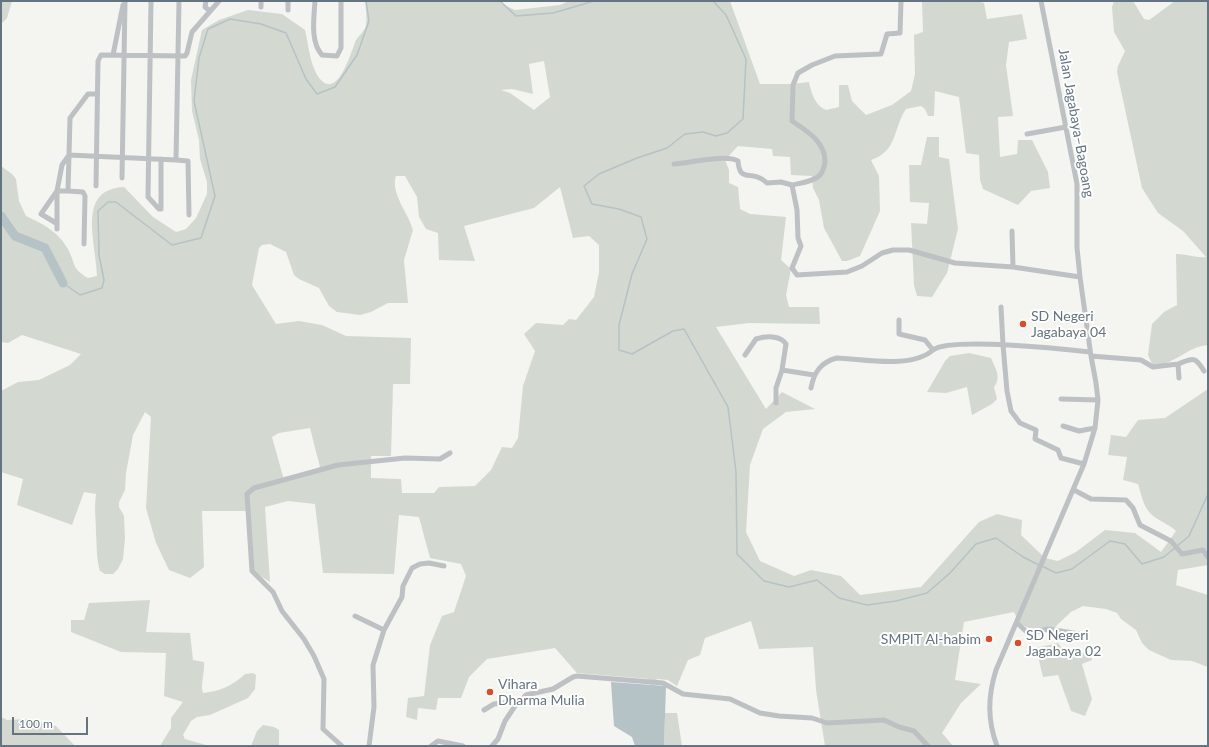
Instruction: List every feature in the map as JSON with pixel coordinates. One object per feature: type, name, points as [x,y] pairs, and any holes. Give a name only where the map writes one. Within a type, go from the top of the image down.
[{"type":"street","points":[[113,55],[124,1]]},
{"type":"street","points":[[122,178],[124,1]]},
{"type":"street","points":[[151,1],[148,197],[159,209],[161,209],[161,160]]},
{"type":"street","points":[[176,160],[179,1]]},
{"type":"street","points":[[206,1],[205,7],[210,11]]},
{"type":"street","points":[[96,186],[98,61],[101,55],[185,56],[187,54],[192,32],[219,1]]},
{"type":"street","points":[[288,1],[288,10]]},
{"type":"street","points":[[315,1],[314,37],[319,52],[322,55],[337,56],[341,48],[341,1]]},
{"type":"street","points":[[674,164],[719,158],[734,159],[738,161],[739,171],[742,174],[761,177],[767,183],[781,182],[792,185],[813,180],[819,176],[823,170],[825,157],[823,150],[815,138],[792,121],[793,85],[795,78],[798,73],[808,67],[834,56],[881,54],[887,34],[900,33],[901,1]]},
{"type":"street","name":"Jalan Jagabaya–Bagoang","points":[[1017,623],[1084,464],[1095,428],[1098,400],[1090,354],[1077,248],[1078,194],[1041,1]]},
{"type":"street","points":[[68,191],[70,118],[88,94],[98,94]]},
{"type":"street","points":[[1026,134],[1066,127]]},
{"type":"street","points":[[70,156],[188,161],[189,215]]},
{"type":"street","points":[[57,191],[41,214],[57,226],[57,191],[62,165],[70,156]]},
{"type":"street","points":[[792,185],[797,210],[798,238],[801,246],[792,268],[797,275],[847,272],[862,266],[882,253],[893,250],[909,250],[955,263],[1013,267],[1080,277]]},
{"type":"street","points":[[57,191],[82,192],[85,196],[84,244]]},
{"type":"street","points":[[1012,231],[1013,267]]},
{"type":"street","points":[[1001,307],[1007,391],[1011,411],[1020,423],[1036,430],[1035,439],[1058,450],[1061,458],[1084,464]]},
{"type":"street","points":[[899,320],[900,334],[925,340],[933,350]]},
{"type":"street","points":[[745,355],[756,339],[775,336],[784,340],[786,344],[782,370],[776,388],[776,403]]},
{"type":"street","points":[[811,388],[814,375],[821,365],[837,358],[902,361],[919,358],[941,345],[957,344],[1028,346],[1141,360],[1152,367],[1178,364],[1194,359],[1198,360],[1204,371]]},
{"type":"street","points":[[1178,364],[1179,378]]},
{"type":"street","points":[[782,370],[814,375]]},
{"type":"street","points":[[1061,399],[1098,400]]},
{"type":"street","points":[[1064,426],[1079,431],[1095,428]]},
{"type":"street","points":[[342,746],[324,729],[324,679],[314,656],[304,639],[282,612],[273,592],[252,571],[247,494],[254,488],[338,465],[405,458],[440,459],[450,453]]},
{"type":"street","points":[[1074,490],[1091,498],[1126,500],[1133,508],[1140,525],[1172,543],[1180,552],[1186,554],[1203,550],[1208,557]]},
{"type":"street","points":[[369,746],[374,706],[373,665],[384,630],[402,597],[403,586],[412,568],[420,564],[429,563],[444,566]]},
{"type":"street","points":[[355,616],[384,630]]},
{"type":"street","points":[[997,746],[989,710],[990,689],[996,670],[1017,623],[1030,634],[1048,629],[1079,634]]},
{"type":"street","points":[[492,746],[498,739],[505,721],[519,702],[530,694],[553,689],[573,677],[662,683],[683,694],[730,699],[768,715],[812,718],[827,723],[884,720],[914,731],[928,746]]},
{"type":"street","points":[[484,710],[494,704],[519,702]]},
{"type":"street","points":[[431,746],[438,742],[463,746]]},
{"type":"shaded area","points":[[1,1],[12,1],[7,18],[1,24]]},
{"type":"shaded area","points":[[365,1],[501,1],[502,4],[515,10],[560,5],[569,1],[730,1],[760,84],[792,84],[809,82],[816,102],[826,110],[839,107],[839,85],[848,85],[852,101],[866,115],[892,105],[911,91],[915,74],[914,35],[923,32],[922,1],[975,1],[984,3],[987,19],[1022,14],[1027,39],[1009,42],[1006,65],[1013,116],[998,117],[1000,157],[1017,154],[1018,140],[1032,140],[1048,172],[1050,188],[1031,191],[1018,205],[983,189],[980,180],[979,155],[966,153],[959,97],[935,91],[934,116],[928,116],[925,109],[921,106],[906,109],[891,145],[880,156],[871,160],[879,176],[880,211],[860,256],[847,261],[842,261],[824,228],[819,200],[813,188],[812,176],[791,175],[790,157],[773,156],[772,149],[738,146],[725,160],[729,170],[729,183],[738,187],[740,209],[750,214],[786,217],[781,260],[791,269],[786,295],[789,307],[819,307],[820,324],[749,323],[716,327],[766,409],[782,392],[815,409],[786,412],[763,429],[750,465],[746,532],[760,561],[794,576],[811,570],[841,576],[860,595],[921,587],[979,522],[997,514],[1022,520],[1021,535],[1045,558],[1058,561],[1076,552],[1105,530],[1135,533],[1161,552],[1176,531],[1153,516],[1148,510],[1144,503],[1138,484],[1123,480],[1127,457],[1108,455],[1111,435],[1126,437],[1138,420],[1165,418],[1208,389],[1208,565],[1178,570],[1176,585],[1208,595],[1208,667],[1192,661],[1171,660],[1149,650],[1142,643],[1136,630],[1121,619],[1117,613],[1106,609],[1083,606],[1071,612],[1055,627],[1035,631],[1020,624],[1014,612],[964,622],[955,680],[981,684],[961,703],[942,733],[953,746],[825,746],[816,690],[813,647],[759,649],[751,621],[705,638],[700,655],[688,660],[677,686],[668,680],[657,679],[653,685],[649,684],[649,679],[577,673],[555,648],[487,659],[469,677],[461,698],[438,698],[436,710],[418,708],[417,720],[406,717],[408,698],[424,696],[430,645],[442,616],[454,612],[466,576],[461,564],[430,558],[419,517],[399,515],[394,574],[323,573],[315,504],[288,501],[265,507],[270,582],[254,572],[247,511],[202,511],[204,567],[190,578],[169,570],[156,543],[146,508],[151,417],[145,412],[133,435],[126,473],[125,490],[119,502],[119,507],[124,516],[125,538],[123,559],[118,569],[113,574],[105,574],[100,571],[97,552],[95,509],[96,494],[84,492],[72,525],[17,505],[23,479],[1,472],[1,391],[18,382],[39,380],[70,365],[81,354],[22,335],[8,343],[1,342],[1,166],[16,179],[19,201],[26,216],[43,225],[58,236],[69,251],[78,271],[88,278],[97,276],[92,221],[94,208],[99,197],[109,190],[124,187],[153,217],[176,232],[186,229],[196,218],[207,194],[207,182],[200,159],[199,140],[192,111],[191,80],[202,30],[219,20],[248,10],[282,14],[305,30],[310,57],[318,76],[322,81],[328,84],[334,83],[344,70],[356,40],[366,25]],"holes":[[[544,61],[550,97],[534,110],[510,93],[501,90],[512,89],[533,94],[529,64]],[[396,176],[405,176],[417,197],[419,217],[426,229],[438,233],[439,260],[475,261],[464,226],[534,208],[560,187],[573,238],[589,236],[599,245],[599,272],[594,297],[576,320],[569,319],[563,325],[536,323],[524,334],[535,351],[523,386],[518,438],[512,448],[502,447],[491,470],[475,486],[439,487],[434,493],[402,493],[401,479],[371,478],[371,456],[391,456],[393,384],[410,384],[411,338],[346,336],[322,325],[299,321],[276,324],[252,285],[259,248],[262,245],[270,244],[286,252],[294,275],[299,279],[319,288],[329,306],[337,312],[360,315],[371,312],[388,303],[408,303],[404,260],[413,230],[398,196],[395,183]],[[310,428],[320,467],[284,480],[272,437],[279,433]]]},
{"type":"shaded area","points":[[1114,1],[1133,1],[1144,19],[1149,20],[1175,1],[1208,1],[1208,345],[1194,349],[1167,363],[1153,366],[1148,355],[1152,324],[1164,312],[1177,305],[1176,254],[1206,257],[1183,231],[1158,213],[1142,188],[1117,72],[1118,66],[1125,51],[1114,32],[1112,7]]},
{"type":"shaded area","points":[[927,137],[939,137],[939,157],[949,159],[958,229],[947,273],[932,297],[917,296],[914,285],[911,223],[927,224],[929,203],[910,202],[909,165],[921,165]]},
{"type":"shaded area","points":[[969,353],[991,358],[998,376],[994,387],[997,399],[992,404],[972,415],[967,387],[946,393],[927,392],[945,361],[950,356]]},
{"type":"shaded area","points":[[150,600],[146,632],[190,633],[193,660],[204,662],[203,693],[226,687],[245,674],[253,673],[256,675],[255,689],[248,698],[210,715],[197,717],[191,721],[183,735],[185,739],[206,745],[220,746],[160,746],[171,728],[171,718],[183,702],[164,696],[166,653],[121,652],[71,632],[71,620],[84,620],[89,603]]},
{"type":"shaded area","points":[[1058,643],[1065,652],[1091,652],[1092,660],[1082,664],[1092,699],[1085,716],[1071,711],[1058,675],[1043,677],[1036,648]]},
{"type":"shaded area","points":[[611,682],[666,686],[664,746],[635,746],[632,737],[614,726]]},
{"type":"shaded area","points":[[665,713],[677,713],[682,746],[664,746]]},
{"type":"shaded area","points":[[1,717],[7,720],[26,719],[56,726],[75,746],[1,746]]},
{"type":"shaded area","points":[[263,725],[274,727],[279,730],[279,746],[251,746],[257,731]]},
{"type":"waterway","points":[[63,283],[80,295],[102,288],[104,280],[99,255],[98,211],[108,202],[116,202],[172,245],[201,238],[215,196],[194,101],[199,58],[208,29],[230,19],[261,24],[286,33],[306,79],[317,94],[335,87],[357,55],[369,21],[366,1]]},
{"type":"waterway","points":[[500,1],[516,16],[553,13],[594,1]]},
{"type":"waterway","points":[[713,1],[726,15],[746,59],[743,119],[727,133],[716,136],[703,132],[685,134],[667,148],[637,158],[599,174],[584,186],[592,204],[619,209],[641,217],[647,239],[632,274],[619,325],[619,350],[632,354],[673,331],[684,329],[728,407],[736,472],[737,554],[764,581],[789,587],[817,580],[839,598],[867,605],[896,601],[927,593],[950,573],[976,544],[996,538],[1023,557],[1039,565]]},
{"type":"waterway","points":[[1,216],[15,236],[45,248],[63,283]]},
{"type":"waterway","points":[[1042,566],[1056,573],[1072,569],[1110,541],[1125,544],[1142,564],[1164,557],[1189,536],[1208,494]]},
{"type":"place","name":"SD Negeri Jagabaya 04","points":[[1023,324]]},
{"type":"place","name":"SMPIT Al-habim","points":[[989,639]]},
{"type":"place","name":"SD Negeri Jagabaya 02","points":[[1018,643]]},
{"type":"place","name":"Vihara Dharma Mulia","points":[[490,692]]}]
